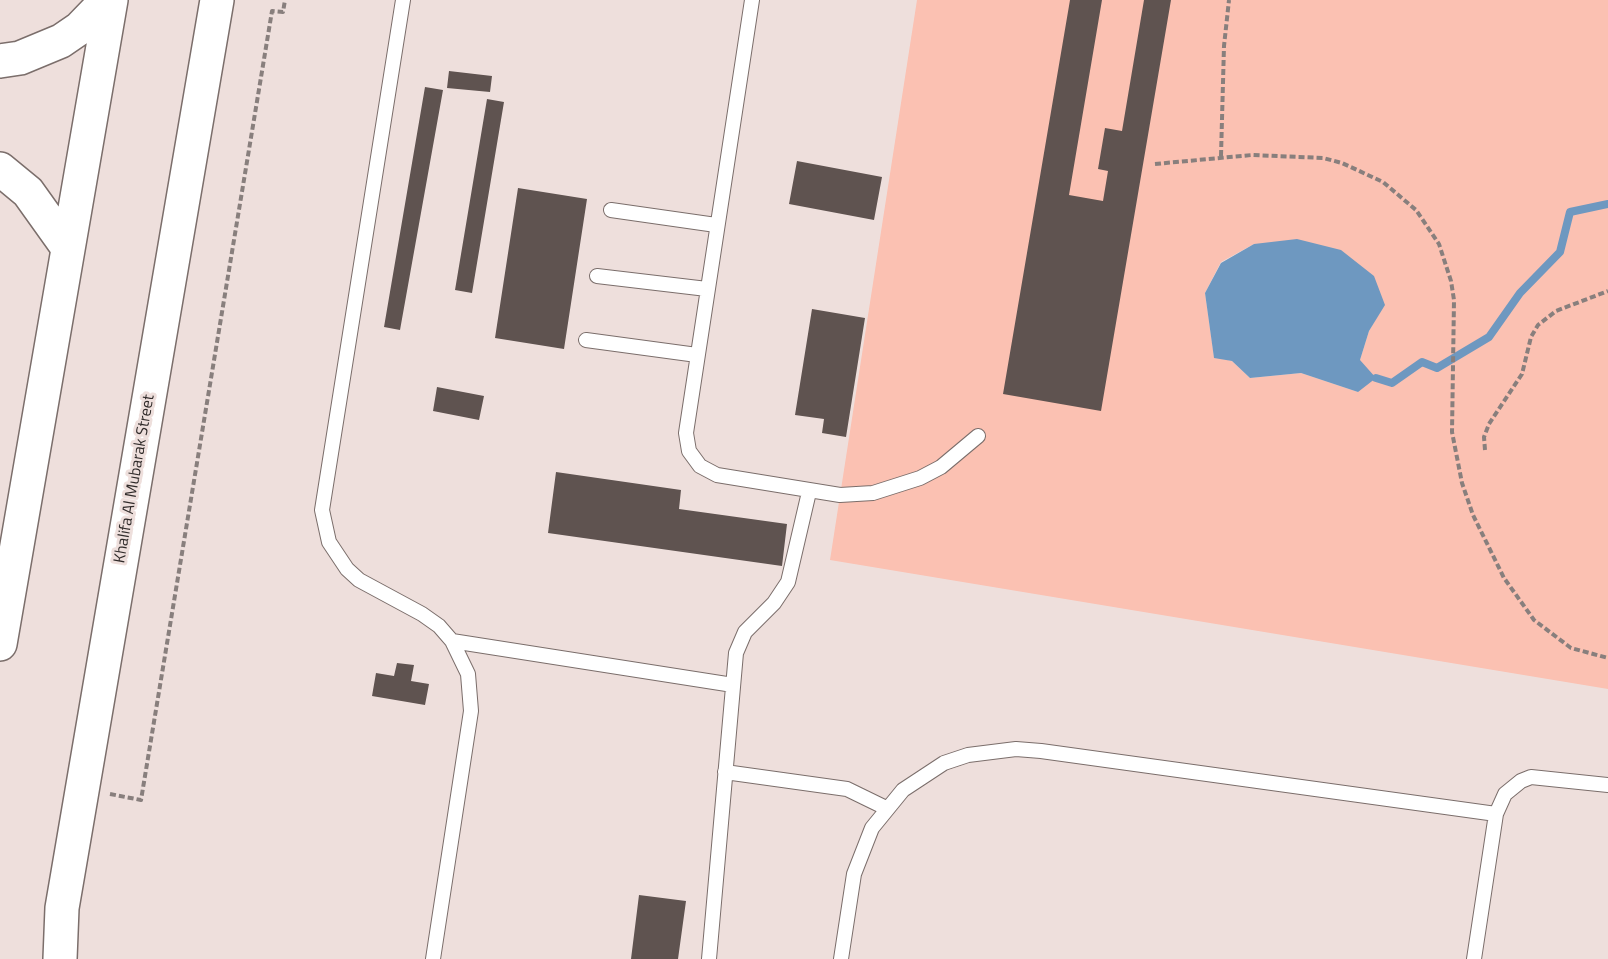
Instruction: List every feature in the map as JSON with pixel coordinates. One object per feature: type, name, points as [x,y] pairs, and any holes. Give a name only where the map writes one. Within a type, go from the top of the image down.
[{"type":"main road","points":[[0,62],[20,58],[62,41],[80,28],[109,0]]},
{"type":"main road","points":[[0,644],[109,0]]},
{"type":"main road","name":"Khalifa Al Mubarak Street","points":[[60,959],[62,908],[217,0]]},
{"type":"main road","points":[[0,169],[28,192],[68,249]]},
{"type":"lane","points":[[403,0],[322,510],[329,542],[347,569],[373,588],[422,614],[452,642],[468,674],[471,711],[433,959]]},
{"type":"lane","points":[[752,0],[686,433],[686,442],[693,459],[708,472],[809,492],[840,495],[873,493],[897,487],[940,467],[978,436]]},
{"type":"lane","points":[[610,210],[716,225]]},
{"type":"lane","points":[[597,276],[707,289]]},
{"type":"lane","points":[[586,340],[697,355]]},
{"type":"lane","points":[[709,959],[733,685],[740,642],[753,624],[774,603],[788,582],[809,492]]},
{"type":"lane","points":[[452,642],[733,685]]},
{"type":"lane","points":[[842,959],[854,874],[872,828],[903,790],[944,763],[968,755],[1016,748],[1496,814]]},
{"type":"lane","points":[[725,772],[846,789],[886,808]]},
{"type":"lane","points":[[1474,959],[1496,814],[1505,794],[1521,781],[1531,777],[1608,785]]},
{"type":"path","points":[[82,789],[141,800],[272,11],[283,12],[285,0]]},
{"type":"path","points":[[1221,156],[1224,46],[1229,0]]},
{"type":"path","points":[[1155,164],[1221,156],[1302,155],[1323,158],[1363,171],[1401,196],[1428,226],[1446,262],[1454,300],[1454,375],[1451,404],[1456,455],[1462,483],[1486,545],[1504,578],[1545,631],[1571,648],[1608,658]]},
{"type":"path","points":[[1485,450],[1484,437],[1489,424],[1522,374],[1531,337],[1538,325],[1556,311],[1608,291]]},
{"type":"shaded area","points":[[917,0],[1608,0],[1608,689],[830,560]],"holes":[[[1254,244],[1384,305],[1369,331],[1360,360],[1358,392],[1301,373],[1250,378],[1232,361],[1214,357],[1205,293],[1221,262]]]},
{"type":"water","points":[[1297,239],[1341,250],[1374,276],[1385,305],[1369,331],[1360,360],[1376,378],[1358,392],[1301,373],[1250,378],[1232,361],[1214,358],[1205,293],[1221,263],[1254,244]]},
{"type":"building","points":[[1070,0],[1102,0],[1069,195],[1103,201],[1108,171],[1098,169],[1105,128],[1122,131],[1144,0],[1171,0],[1101,411],[1003,394]]},
{"type":"building","points":[[449,71],[492,76],[490,92],[447,88]]},
{"type":"building","points":[[425,87],[443,90],[400,330],[384,327]]},
{"type":"building","points":[[487,99],[504,102],[472,293],[455,290]]},
{"type":"building","points":[[797,161],[882,177],[874,220],[789,204]]},
{"type":"building","points":[[518,188],[587,199],[564,349],[495,338]]},
{"type":"building","points":[[812,309],[865,318],[846,437],[822,433],[824,419],[795,415]]},
{"type":"building","points":[[437,387],[484,396],[479,420],[433,411]]},
{"type":"building","points":[[556,472],[681,490],[679,509],[787,524],[782,566],[548,533]]},
{"type":"building","points":[[397,663],[414,665],[411,681],[429,684],[425,705],[372,696],[376,673],[394,676]]},
{"type":"building","points":[[639,895],[686,901],[678,959],[631,959]]},
{"type":"waterway","points":[[1376,378],[1392,383],[1422,362],[1437,368],[1489,337],[1520,293],[1560,252],[1570,212],[1608,204]]}]
